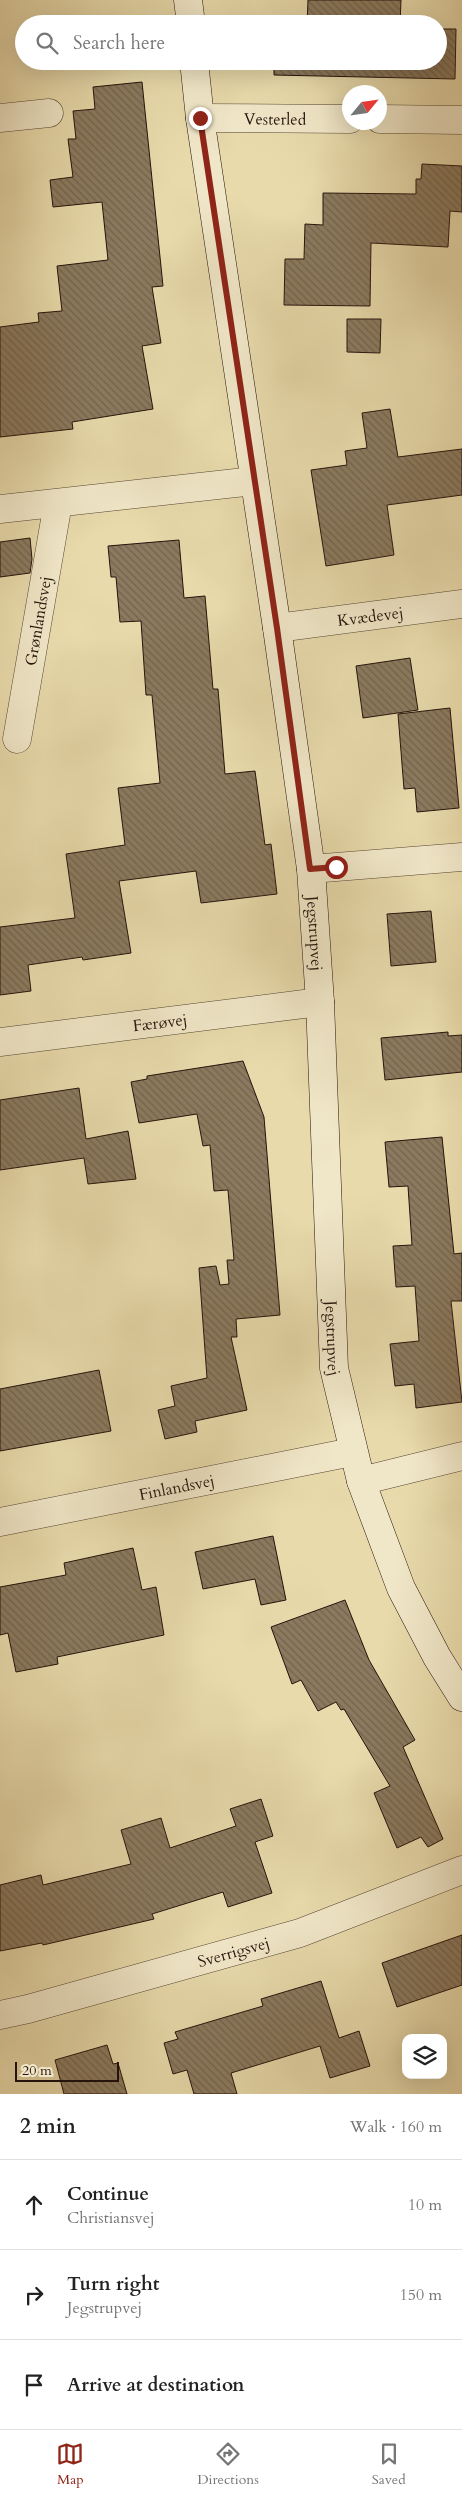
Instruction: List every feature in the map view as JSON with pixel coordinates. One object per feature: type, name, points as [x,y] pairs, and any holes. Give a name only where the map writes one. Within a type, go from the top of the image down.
[{"type":"street","points":[[188,0],[190,15]]},
{"type":"street","name":"Jegstrupvej","points":[[195,70],[200,118],[277,628],[310,869],[320,1002],[334,1368],[352,1452],[401,1588],[437,1657],[462,1697]]},
{"type":"street","points":[[0,118],[49,113]]},
{"type":"street","name":"Vesterled","points":[[200,118],[342,119]]},
{"type":"street","points":[[387,119],[462,120]]},
{"type":"street","points":[[0,509],[254,481]]},
{"type":"street","name":"Grønlandsvej","points":[[16,738],[58,503]]},
{"type":"street","name":"Kvædevej","points":[[277,628],[462,604]]},
{"type":"street","points":[[310,869],[462,857]]},
{"type":"street","name":"Færøvej","points":[[0,1042],[320,1002]]},
{"type":"street","name":"Finlandsvej","points":[[0,1522],[352,1452]]},
{"type":"street","points":[[361,1481],[462,1456]]},
{"type":"street","name":"Sverrigsvej","points":[[0,2015],[28,2009],[300,1933],[462,1870]]},
{"type":"building","points":[[308,0],[401,0],[400,15],[307,15]]},
{"type":"building","points":[[447,29],[456,29],[455,79],[274,75],[274,70],[447,70]]},
{"type":"building","points":[[142,82],[163,286],[152,287],[161,343],[142,346],[153,409],[72,422],[73,429],[0,437],[0,327],[39,322],[38,313],[62,311],[57,266],[108,260],[102,202],[53,207],[50,180],[73,177],[68,139],[76,139],[73,111],[95,109],[93,87]]},
{"type":"building","points":[[422,164],[462,166],[462,212],[450,211],[448,247],[371,243],[370,306],[284,305],[285,259],[304,259],[305,224],[323,225],[323,193],[416,194],[416,179],[421,179]]},
{"type":"building","points":[[347,319],[381,319],[380,353],[347,352]]},
{"type":"building","points":[[390,409],[398,457],[462,449],[462,495],[387,505],[394,555],[326,566],[311,470],[347,465],[345,451],[367,448],[362,413]]},
{"type":"building","points":[[30,538],[32,559],[30,573],[0,577],[0,542]]},
{"type":"building","points":[[179,540],[184,598],[205,596],[213,689],[218,689],[225,774],[255,771],[265,845],[271,844],[277,894],[201,903],[196,871],[119,881],[131,953],[83,960],[82,957],[28,965],[31,991],[0,995],[0,927],[75,918],[66,854],[125,845],[118,788],[160,783],[152,695],[146,695],[141,621],[120,622],[116,577],[111,577],[108,546]]},
{"type":"building","points":[[410,658],[418,710],[363,718],[356,666]]},
{"type":"building","points":[[450,708],[459,808],[417,812],[415,788],[404,789],[398,714]]},
{"type":"building","points":[[431,911],[436,962],[391,966],[387,914]]},
{"type":"building","points":[[448,1032],[448,1036],[462,1035],[462,1072],[385,1080],[381,1038]]},
{"type":"building","points":[[243,1061],[264,1117],[280,1315],[236,1319],[237,1337],[231,1337],[247,1410],[195,1421],[197,1432],[165,1439],[158,1410],[175,1406],[171,1386],[207,1378],[199,1268],[216,1266],[220,1285],[229,1284],[227,1260],[234,1260],[228,1190],[214,1191],[210,1145],[203,1146],[197,1114],[139,1123],[131,1082],[147,1079],[147,1076]]},
{"type":"building","points":[[79,1088],[86,1139],[128,1131],[136,1179],[88,1184],[84,1158],[0,1170],[0,1100]]},
{"type":"building","points":[[442,1137],[454,1254],[462,1253],[462,1301],[451,1301],[462,1402],[416,1408],[414,1384],[395,1386],[390,1344],[419,1341],[415,1286],[396,1287],[393,1246],[412,1245],[408,1186],[389,1187],[385,1142]]},
{"type":"building","points":[[99,1370],[111,1431],[0,1451],[0,1389]]},
{"type":"building","points":[[273,1536],[286,1600],[261,1605],[255,1579],[203,1589],[195,1552]]},
{"type":"building","points":[[133,1548],[142,1590],[156,1587],[164,1635],[57,1657],[58,1664],[16,1672],[8,1633],[0,1635],[0,1587],[66,1575],[64,1563]]},
{"type":"building","points":[[345,1600],[369,1660],[415,1740],[403,1747],[443,1839],[428,1847],[421,1837],[397,1848],[374,1793],[390,1786],[344,1709],[341,1710],[336,1702],[318,1711],[301,1680],[292,1684],[271,1627]]},
{"type":"building","points":[[261,1799],[273,1836],[255,1842],[272,1893],[228,1907],[223,1892],[152,1914],[154,1919],[43,1945],[42,1943],[0,1951],[0,1885],[41,1875],[43,1885],[131,1864],[121,1830],[161,1818],[170,1848],[236,1826],[230,1809]]},
{"type":"building","points":[[462,1935],[462,1985],[397,2007],[382,1963]]},
{"type":"building","points":[[321,1981],[339,2038],[359,2031],[370,2066],[330,2078],[320,2046],[231,2073],[237,2094],[194,2094],[187,2070],[173,2074],[164,2043],[178,2039],[175,2032],[263,2006],[261,1999]]},
{"type":"building","points":[[107,2045],[113,2064],[118,2063],[127,2094],[64,2094],[55,2060]]},
{"type":"route","points":[[200,118],[277,628],[310,869],[336,867]]}]
